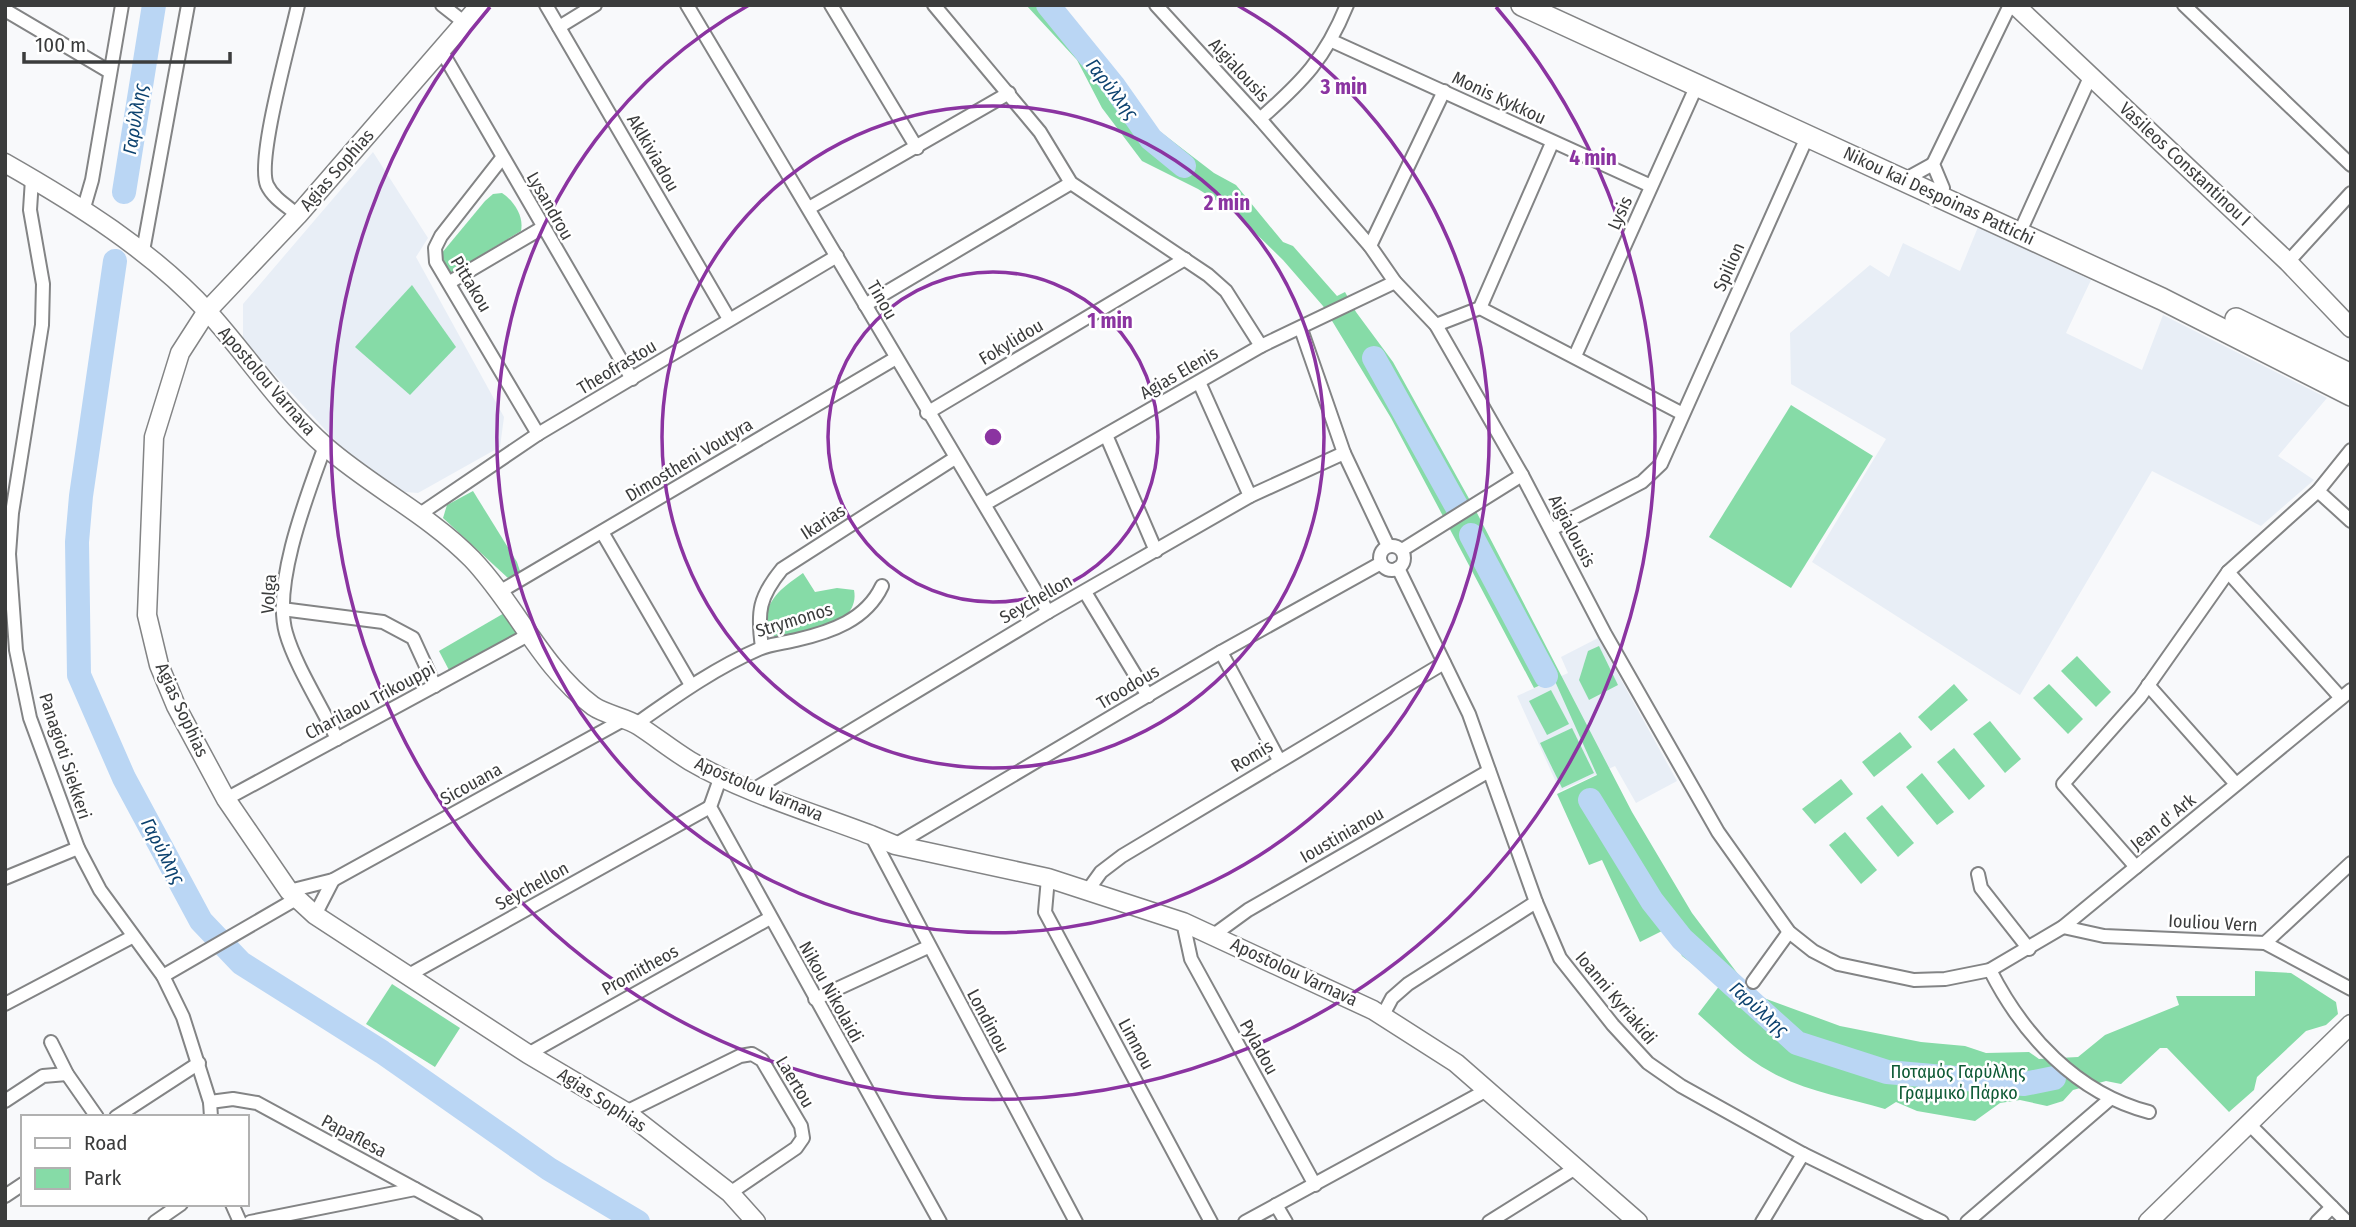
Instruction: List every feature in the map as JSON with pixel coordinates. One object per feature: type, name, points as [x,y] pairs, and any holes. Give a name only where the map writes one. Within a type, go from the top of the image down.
[{"type":"main road","name":"Agias Sophias","points":[[480,5],[298,215],[207,311],[180,353],[154,437],[147,615],[159,665],[176,706],[226,799],[293,895],[315,915],[407,976],[528,1054],[626,1112],[730,1193],[756,1222]]},
{"type":"main road","name":"Nikou kai Despoinas Pattichi","points":[[1522,5],[1808,135],[1917,173],[1943,188],[2218,311],[2351,375]]},
{"type":"main road","name":"Nikou kai Despoinas Pattichi","points":[[1548,5],[1917,173],[2351,395]]},
{"type":"main road","name":"Vasileos Constantinou I","points":[[2012,5],[2091,75],[2348,321]]},
{"type":"main road","name":"Apostolou Varnava","points":[[5,163],[143,251],[207,311],[277,398],[325,446],[369,481],[420,514],[470,557],[501,591],[530,634],[575,690],[595,708],[631,721],[690,761],[753,790],[895,845],[1048,878],[1183,922],[1215,934],[1383,1015],[1455,1063],[1637,1222]]},
{"type":"main road","points":[[2148,1222],[2351,1024]]},
{"type":"street","points":[[83,211],[92,180],[122,5]]},
{"type":"street","points":[[143,251],[188,5]]},
{"type":"street","points":[[298,5],[267,145],[265,172],[266,184],[273,195],[298,215]]},
{"type":"street","points":[[442,5],[465,23]]},
{"type":"street","name":"Aklkiviadou","points":[[546,5],[729,319]]},
{"type":"street","points":[[559,27],[595,5]]},
{"type":"street","name":"Tinou","points":[[687,5],[927,413],[985,504],[1048,612]]},
{"type":"street","points":[[831,5],[917,148]]},
{"type":"street","points":[[934,5],[1040,132],[1071,183],[1185,259],[1226,291],[1261,346]]},
{"type":"street","name":"Aigialousis","points":[[1156,5],[1260,118],[1370,246],[1395,282],[1436,325],[1552,529],[1683,774],[1718,832],[1789,932],[1814,951],[1839,964],[1914,980],[1945,979],[1990,970]]},
{"type":"street","points":[[1260,118],[1303,82],[1332,41],[1347,5]]},
{"type":"street","points":[[1917,173],[2012,5]]},
{"type":"street","points":[[2184,5],[2351,165]]},
{"type":"street","points":[[5,10],[110,72]]},
{"type":"street","name":"Monis Kykkou","points":[[1332,41],[1651,186]]},
{"type":"street","name":"Lysandrou","points":[[441,50],[632,379]]},
{"type":"street","points":[[2024,223],[2091,75]]},
{"type":"street","name":"Lysis","points":[[1576,356],[1697,85]]},
{"type":"street","points":[[1370,246],[1444,92]]},
{"type":"street","points":[[808,208],[1009,93]]},
{"type":"street","name":"Spilion","points":[[1552,529],[1642,482],[1661,464],[1681,413],[1808,135]]},
{"type":"street","points":[[1436,325],[1480,308],[1552,143]]},
{"type":"street","name":"Pittakou","points":[[502,158],[435,248],[436,262],[538,434]]},
{"type":"street","name":"Panagioti Siekkeri","points":[[32,179],[30,210],[43,284],[42,311],[11,527],[11,653],[30,718],[78,848],[100,890],[163,976],[183,1017],[199,1063],[211,1115]]},
{"type":"street","points":[[865,306],[1071,183]]},
{"type":"street","points":[[2288,262],[2351,193]]},
{"type":"street","points":[[450,282],[542,228]]},
{"type":"street","name":"Theofrastou","points":[[420,514],[538,434],[837,256]]},
{"type":"street","name":"Fokylidou","points":[[927,413],[1185,259]]},
{"type":"street","name":"Agias Elenis","points":[[985,504],[1261,346],[1319,321],[1395,282]]},
{"type":"street","points":[[1480,308],[1681,413]]},
{"type":"street","points":[[1301,329],[1344,453],[1388,546]]},
{"type":"street","name":"Dimostheni Voutyra","points":[[501,591],[895,358]]},
{"type":"street","points":[[1199,382],[1250,496]]},
{"type":"street","points":[[1106,435],[1156,551]]},
{"type":"street","name":"Volga","points":[[325,446],[296,525],[282,608],[286,633],[337,739]]},
{"type":"street","points":[[2136,867],[2063,785],[2148,685],[2228,572],[2318,491],[2351,450]]},
{"type":"street","name":"Seychellon","points":[[753,790],[1048,612],[1250,496],[1344,453]]},
{"type":"street","name":"Ikarias","points":[[762,647],[758,617],[766,588],[782,569],[955,458]]},
{"type":"street","points":[[1402,550],[1522,475]]},
{"type":"street","points":[[2318,491],[2351,521]]},
{"type":"street","points":[[602,532],[691,685]]},
{"type":"street","points":[[1388,546],[1402,550],[1404,558],[1398,568],[1390,570],[1381,563],[1381,551],[1388,546]]},
{"type":"street","name":"Troodous","points":[[895,845],[1221,652],[1381,563]]},
{"type":"street","name":"Ioanni Kyriakidi","points":[[1398,568],[1469,714],[1509,819],[1536,902],[1560,958],[1648,1063],[1681,1086],[1803,1154],[1942,1222]]},
{"type":"street","points":[[2228,572],[2346,694]]},
{"type":"street","name":"Strymonos","points":[[631,721],[762,647],[799,639],[855,620],[874,604],[882,586]]},
{"type":"street","points":[[1085,592],[1148,696]]},
{"type":"street","points":[[282,608],[383,622],[413,638],[435,686]]},
{"type":"street","name":"Charilaou Trikouppi","points":[[226,799],[530,634]]},
{"type":"street","points":[[1221,652],[1279,760]]},
{"type":"street","name":"Romis","points":[[1088,890],[1101,872],[1122,856],[1444,663]]},
{"type":"street","points":[[2148,685],[2236,785]]},
{"type":"street","name":"Jean d' Ark","points":[[1990,970],[2063,927],[2346,694]]},
{"type":"street","name":"Sicouana","points":[[163,976],[256,923],[293,895],[333,880],[631,721]]},
{"type":"street","name":"Ioustinianou","points":[[1215,934],[1248,910],[1489,771]]},
{"type":"street","points":[[710,807],[721,776]]},
{"type":"street","name":"Seychellon","points":[[407,976],[710,807]]},
{"type":"street","name":"Nikou Nikolaidi","points":[[710,807],[940,1222]]},
{"type":"street","name":"Londinou","points":[[871,835],[1076,1222]]},
{"type":"street","points":[[5,878],[78,848]]},
{"type":"street","points":[[2265,943],[2351,863]]},
{"type":"street","points":[[1978,874],[1981,888],[2029,949]]},
{"type":"street","name":"Limnou","points":[[1048,878],[1045,912],[1211,1222]]},
{"type":"street","points":[[315,915],[333,880]]},
{"type":"street","points":[[1383,1015],[1392,998],[1408,984],[1536,902]]},
{"type":"street","name":"Promitheos","points":[[528,1054],[770,918]]},
{"type":"street","name":"Pyladou","points":[[1183,922],[1191,959],[1315,1185]]},
{"type":"street","name":"Iouliou Vern","points":[[2063,927],[2104,936],[2265,943],[2351,989]]},
{"type":"street","points":[[1753,982],[1789,932]]},
{"type":"street","points":[[5,1004],[132,937]]},
{"type":"street","points":[[815,999],[928,947]]},
{"type":"street","points":[[1990,970],[2006,1001],[2036,1042],[2063,1067],[2110,1099],[2149,1112]]},
{"type":"street","points":[[51,1042],[67,1074],[96,1115]]},
{"type":"street","name":"Laertou","points":[[626,1112],[740,1056],[752,1054],[762,1060],[801,1126],[803,1138],[796,1148],[730,1193]]},
{"type":"street","points":[[119,1115],[199,1063]]},
{"type":"street","points":[[5,1101],[43,1076],[67,1074]]},
{"type":"street","points":[[1245,1222],[1487,1090]]},
{"type":"street","name":"Papaflesa","points":[[210,1102],[233,1099],[257,1103],[476,1222]]},
{"type":"street","points":[[1967,1222],[2110,1099]]},
{"type":"street","points":[[2249,1124],[2347,1222]]},
{"type":"street","points":[[1762,1222],[1803,1154]]},
{"type":"street","points":[[1489,1222],[1574,1169]]},
{"type":"street","points":[[5,1196],[21,1185]]},
{"type":"street","points":[[250,1222],[415,1189]]},
{"type":"street","points":[[1276,1205],[1286,1222]]},
{"type":"street","points":[[155,1222],[178,1206]]},
{"type":"street","points":[[233,1206],[240,1222]]},
{"type":"street","points":[[2317,1222],[2332,1207]]},
{"type":"shaded area","points":[[373,152],[428,238],[416,257],[504,417],[500,447],[418,493],[405,492],[394,486],[341,447],[243,340],[243,304]]},
{"type":"shaded area","points":[[1978,227],[2091,280],[2066,333],[2142,370],[2163,315],[2327,398],[2278,456],[2314,480],[2261,526],[2152,471],[2020,695],[1812,562],[1886,439],[1791,384],[1790,333],[1870,265],[1889,277],[1903,243],[1960,271]]},
{"type":"shaded area","points":[[1598,638],[1677,781],[1636,803],[1615,766],[1560,791],[1517,696],[1568,673],[1561,657]]},
{"type":"green space","name":"Ποταμός Γαρύλλης Γραμμικό Πάρκο","points":[[1026,5],[1054,5],[1114,74],[1121,90],[1158,130],[1214,173],[1236,185],[1283,242],[1293,246],[1337,296],[1345,292],[1356,312],[1393,362],[1477,513],[1632,812],[1692,913],[1753,994],[1840,1026],[1921,1042],[1965,1046],[1986,1053],[2029,1052],[2039,1059],[2078,1057],[2105,1035],[2179,1005],[2176,996],[2255,996],[2255,971],[2291,973],[2336,1002],[2338,1014],[2326,1025],[2306,1031],[2257,1077],[2254,1090],[2229,1112],[2167,1048],[2160,1048],[2121,1084],[2106,1081],[2073,1090],[2063,1101],[2047,1106],[2020,1100],[2000,1103],[1975,1121],[1917,1111],[1896,1102],[1885,1109],[1827,1093],[1784,1079],[1742,1053],[1698,1014],[1720,985],[1682,956],[1668,928],[1640,942],[1602,860],[1589,865],[1557,794],[1597,775],[1554,679],[1534,688],[1391,418],[1323,306],[1283,260],[1233,211],[1198,189],[1142,161],[1102,108],[1077,60]]},
{"type":"green space","points":[[502,193],[517,209],[521,231],[450,274],[441,254],[485,201],[493,194]]},
{"type":"green space","points":[[412,285],[456,347],[410,395],[355,347]]},
{"type":"green space","points":[[1791,405],[1873,456],[1791,588],[1709,537]]},
{"type":"green space","points":[[473,491],[517,562],[520,571],[509,579],[443,518],[447,505]]},
{"type":"green space","points":[[803,573],[815,592],[837,588],[854,590],[854,602],[849,612],[828,627],[801,635],[777,638],[763,627],[768,608],[781,590]]},
{"type":"green space","points":[[506,612],[518,628],[516,636],[450,672],[439,651]]},
{"type":"green space","points":[[1599,646],[1618,685],[1589,700],[1579,680],[1588,651]]},
{"type":"green space","points":[[2077,656],[2111,692],[2096,707],[2061,671]]},
{"type":"green space","points":[[1954,684],[1968,700],[1931,731],[1918,717]]},
{"type":"green space","points":[[2049,684],[2083,719],[2068,734],[2033,698]]},
{"type":"green space","points":[[1551,690],[1569,724],[1547,735],[1529,701]]},
{"type":"green space","points":[[1990,721],[2021,759],[2005,773],[1973,734]]},
{"type":"green space","points":[[1572,728],[1594,773],[1562,788],[1540,743]]},
{"type":"green space","points":[[1900,732],[1912,747],[1874,777],[1862,762]]},
{"type":"green space","points":[[1954,748],[1985,786],[1969,800],[1937,762]]},
{"type":"green space","points":[[1922,773],[1954,812],[1937,825],[1906,787]]},
{"type":"green space","points":[[1841,779],[1853,794],[1815,824],[1802,809]]},
{"type":"green space","points":[[1882,805],[1914,843],[1898,857],[1866,818]]},
{"type":"green space","points":[[1845,832],[1877,870],[1861,884],[1829,845]]},
{"type":"green space","points":[[392,984],[460,1028],[435,1067],[366,1024]]},
{"type":"waterway","name":"Γαρύλλης","points":[[124,192],[154,5]]},
{"type":"waterway","name":"Γαρύλλης","points":[[1048,5],[1113,85],[1151,139],[1184,166]]},
{"type":"waterway","name":"Γαρύλλης","points":[[115,261],[81,496],[77,542],[79,675],[124,778],[201,921],[241,963],[382,1052],[549,1169],[638,1222]]},
{"type":"waterway","name":"Γαρύλλης","points":[[1374,358],[1457,507]]},
{"type":"waterway","name":"Γαρύλλης","points":[[1471,535],[1546,676]]},
{"type":"waterway","name":"Γαρύλλης","points":[[1590,800],[1652,901],[1682,939],[1797,1043],[1887,1072],[2024,1084],[2054,1078]]}]
